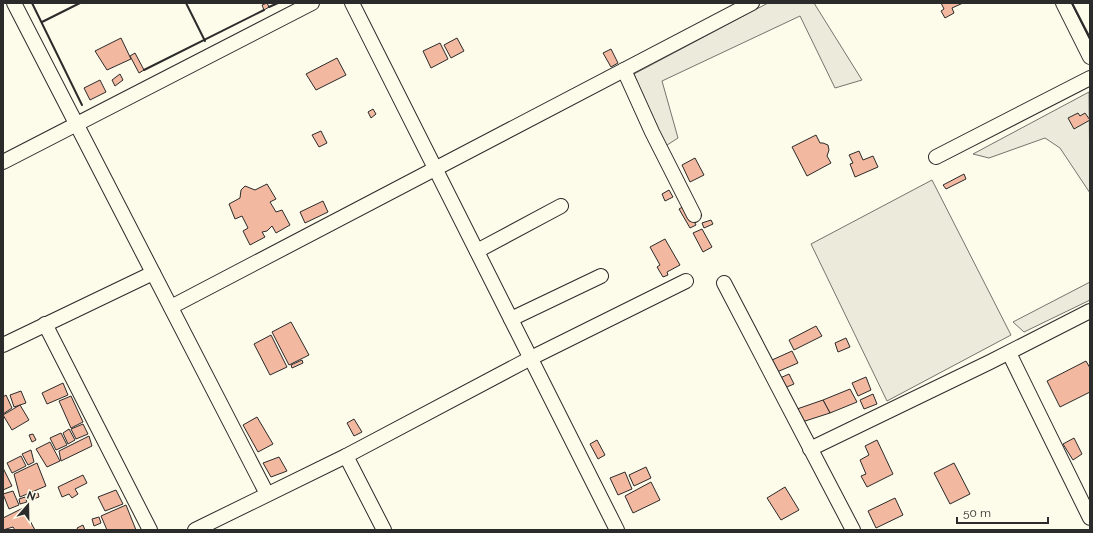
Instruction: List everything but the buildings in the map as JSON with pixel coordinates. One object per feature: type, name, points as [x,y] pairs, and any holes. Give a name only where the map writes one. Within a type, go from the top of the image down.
[{"type":"street","points":[[14,3],[78,124],[267,494]]},
{"type":"street","points":[[3,162],[312,3]]},
{"type":"street","points":[[352,3],[617,530]]},
{"type":"street","points":[[171,307],[752,3]]},
{"type":"street","points":[[1063,3],[1090,57]]},
{"type":"street","points":[[624,70],[652,132],[694,215]]},
{"type":"street","points":[[936,157],[1090,78]]},
{"type":"street","points":[[477,251],[561,206]]},
{"type":"street","points":[[3,345],[153,273]]},
{"type":"street","points":[[511,319],[601,276]]},
{"type":"street","points":[[195,530],[346,456],[531,358],[686,281]]},
{"type":"street","points":[[724,283],[853,530]]},
{"type":"street","points":[[810,449],[1090,311]]},
{"type":"street","points":[[45,324],[150,530]]},
{"type":"street","points":[[1009,352],[1090,518]]},
{"type":"street","points":[[346,456],[384,530]]},
{"type":"shaded area","points":[[768,3],[814,3],[862,80],[835,88],[800,16],[662,81],[678,138],[664,147],[634,74]]},
{"type":"shaded area","points":[[1089,92],[1090,193],[1060,148],[1045,138],[989,158],[973,154]]},
{"type":"shaded area","points":[[932,180],[1011,335],[887,401],[811,244]]},
{"type":"shaded area","points":[[1090,282],[1090,300],[1024,332],[1013,322]]},
{"type":"wall","points":[[32,3],[82,105]]},
{"type":"wall","points":[[42,22],[80,3]]},
{"type":"wall","points":[[186,3],[205,41]]},
{"type":"wall","points":[[269,7],[278,3]]},
{"type":"wall","points":[[1072,3],[1090,38]]},
{"type":"wall","points":[[144,70],[264,10]]}]
